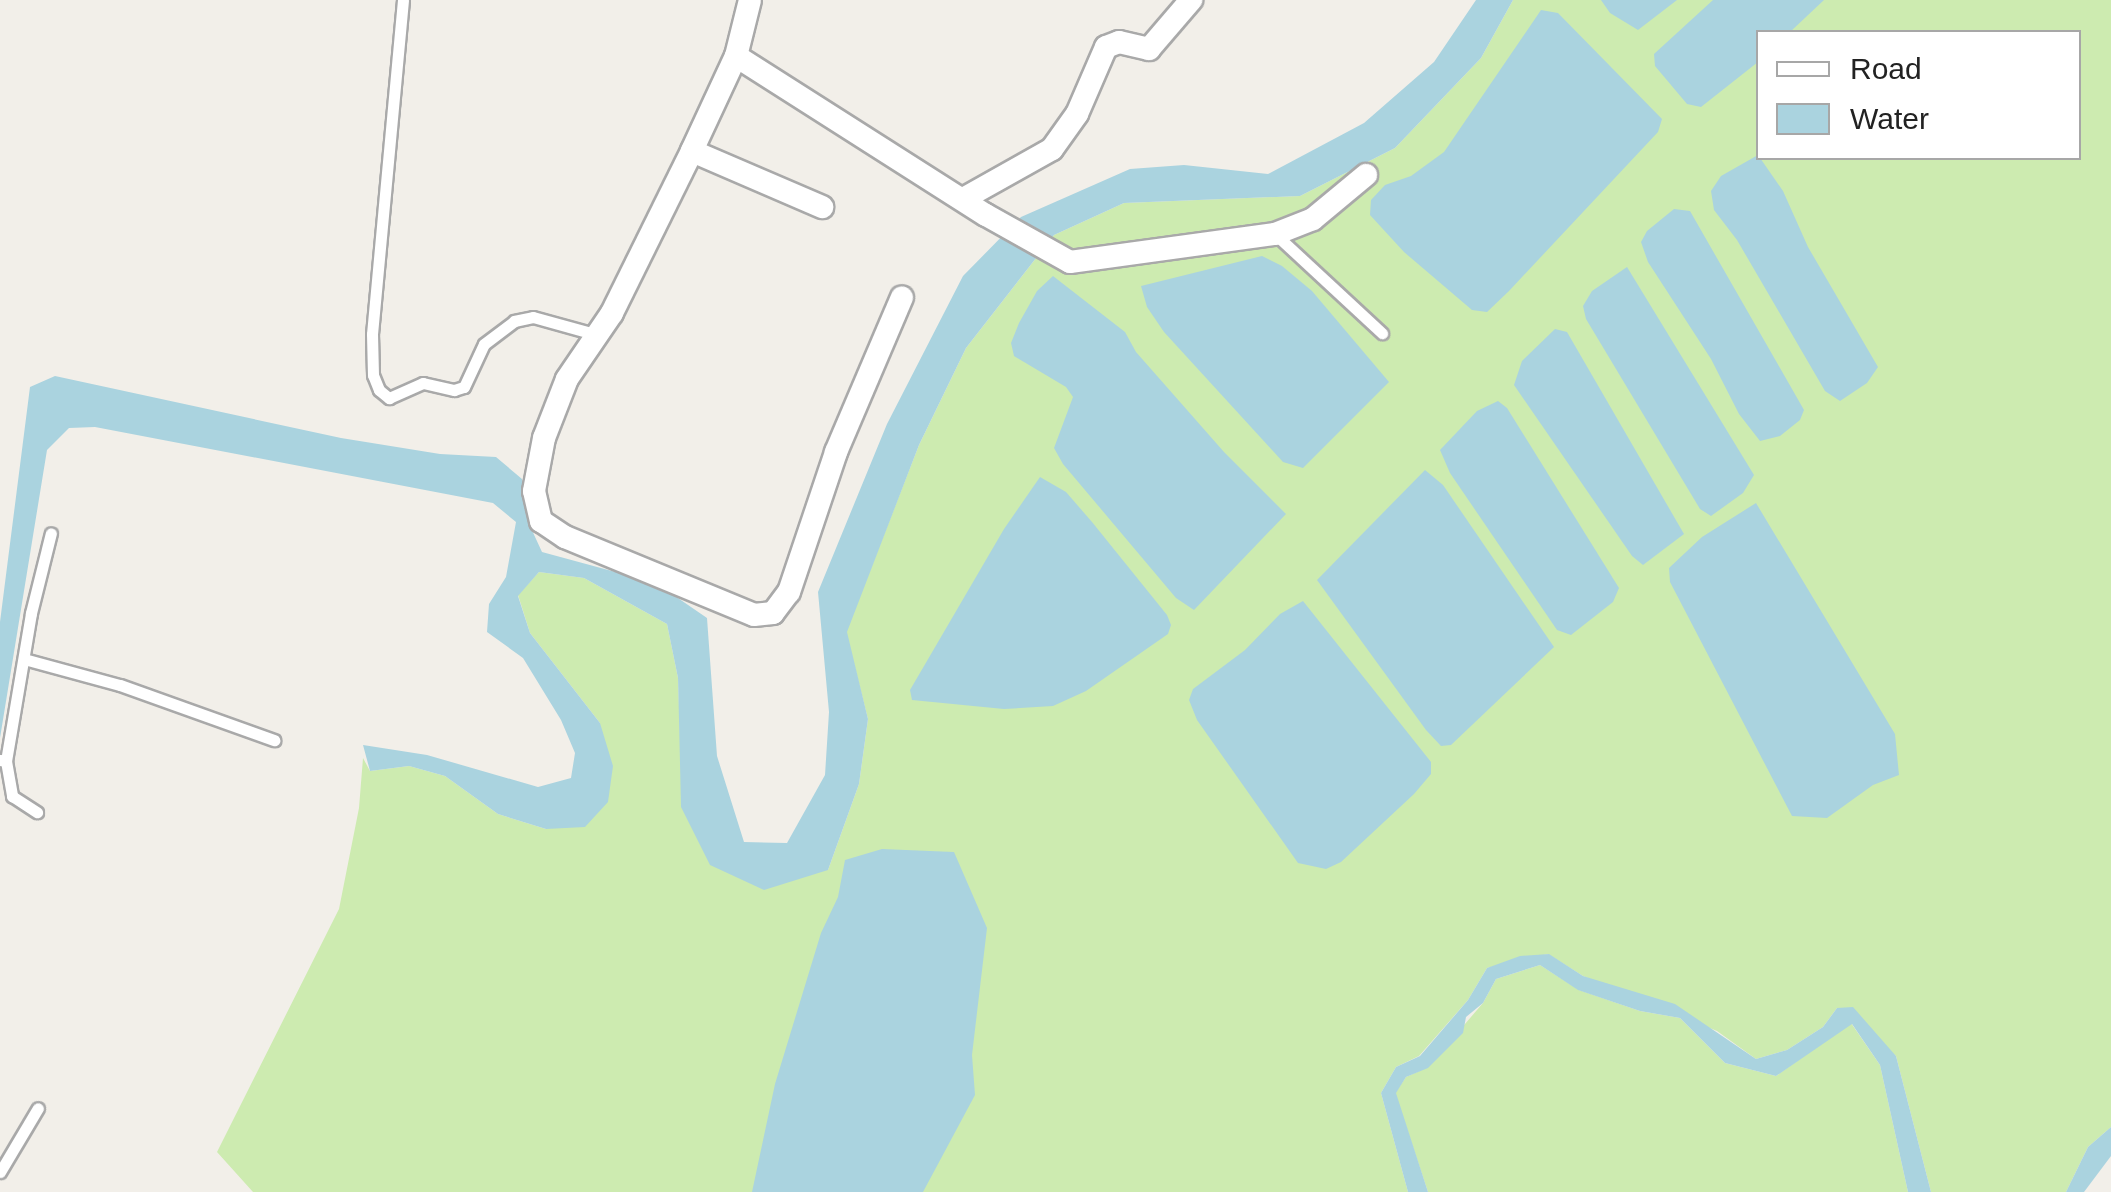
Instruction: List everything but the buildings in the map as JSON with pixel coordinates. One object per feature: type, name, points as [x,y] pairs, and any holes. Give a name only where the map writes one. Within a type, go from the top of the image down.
[{"type":"street","points":[[750,0],[736,56],[692,151],[598,336],[568,379],[544,438],[534,491],[541,521],[565,537],[754,615],[773,613],[789,592],[836,452],[902,297]]},
{"type":"street","points":[[963,199],[1052,150],[1077,114],[1106,47],[1119,42],[1142,51],[1149,49],[1191,0]]},
{"type":"street","points":[[736,56],[1054,256],[1070,262],[1275,234],[1313,219],[1366,175]]},
{"type":"street","points":[[692,151],[822,207]]},
{"type":"lane","points":[[403,0],[372,334],[373,375],[379,390],[388,398],[423,382],[454,390],[464,387],[484,344],[514,321],[533,318],[598,336]]},
{"type":"lane","points":[[1275,234],[1382,333]]},
{"type":"lane","points":[[38,812],[12,796],[3,760],[51,534]]},
{"type":"lane","points":[[24,660],[120,685],[274,740]]},
{"type":"lane","points":[[0,1172],[38,1108]]},
{"type":"green space","points":[[1513,0],[2111,0],[2111,1127],[2088,1147],[2066,1192],[1931,1192],[1896,1056],[1837,1008],[1823,1027],[1787,1050],[1756,1059],[1717,1031],[1583,976],[1548,954],[1487,968],[1468,1000],[1419,1056],[1396,1067],[1381,1093],[1408,1192],[253,1192],[217,1152],[339,909],[359,808],[363,758],[370,771],[409,766],[445,776],[498,814],[546,829],[600,723],[530,633],[518,595],[539,572],[584,578],[667,624],[678,678],[680,735],[711,865],[828,870],[859,784],[868,719],[846,632],[919,445],[966,348],[1054,235],[1124,203],[1300,196],[1395,148],[1481,58]]},
{"type":"green space","points":[[1540,965],[1579,990],[1640,1011],[1680,1018],[1725,1063],[1776,1076],[1851,1023],[1880,1065],[1908,1192],[1428,1192],[1395,1093],[1406,1077],[1428,1067],[1483,1003],[1496,979]]},
{"type":"water","points":[[1476,0],[1513,0],[1481,58],[1395,148],[1300,196],[1124,203],[1054,235],[966,348],[919,445],[847,632],[868,719],[859,784],[828,870],[764,890],[710,865],[681,807],[678,678],[667,624],[584,578],[539,572],[518,596],[530,633],[600,723],[613,766],[608,802],[585,827],[546,829],[498,814],[445,776],[409,766],[370,771],[363,745],[427,755],[538,787],[571,778],[575,753],[561,720],[523,658],[487,632],[489,604],[506,577],[516,522],[493,503],[95,427],[69,428],[47,450],[0,738],[0,622],[30,387],[55,376],[341,438],[440,454],[496,457],[522,479],[530,526],[542,552],[656,583],[707,618],[717,756],[744,842],[787,843],[825,775],[829,712],[818,592],[887,424],[963,276],[1021,217],[1130,169],[1184,165],[1268,174],[1364,123],[1434,62]]},
{"type":"water","points":[[1601,0],[1677,0],[1638,30],[1610,13]]},
{"type":"water","points":[[1713,0],[1824,0],[1792,30],[1756,30],[1756,64],[1701,107],[1687,104],[1655,66],[1654,54]]},
{"type":"water","points":[[1541,10],[1558,13],[1662,119],[1658,132],[1509,291],[1487,312],[1472,310],[1404,252],[1370,215],[1371,200],[1385,185],[1411,176],[1444,152]]},
{"type":"water","points":[[1756,156],[1756,160],[1761,160],[1783,191],[1808,247],[1878,367],[1867,383],[1840,401],[1825,391],[1737,240],[1714,210],[1711,191],[1721,176]]},
{"type":"water","points":[[1674,209],[1690,211],[1804,410],[1800,420],[1780,436],[1760,441],[1739,414],[1711,359],[1648,262],[1641,242],[1647,231]]},
{"type":"water","points":[[1262,256],[1282,266],[1312,291],[1389,382],[1303,468],[1283,462],[1164,332],[1147,307],[1141,286]]},
{"type":"water","points":[[1627,267],[1754,475],[1743,493],[1711,516],[1700,509],[1586,319],[1583,306],[1592,291]]},
{"type":"water","points":[[1053,276],[1125,332],[1136,352],[1224,452],[1286,514],[1194,610],[1176,598],[1063,464],[1054,448],[1073,397],[1066,387],[1014,356],[1011,343],[1019,323],[1037,291]]},
{"type":"water","points":[[1555,329],[1567,332],[1684,534],[1643,565],[1632,556],[1514,385],[1522,361]]},
{"type":"water","points":[[1498,401],[1507,408],[1619,588],[1613,602],[1571,635],[1557,630],[1450,473],[1440,450],[1477,411]]},
{"type":"water","points":[[1425,470],[1443,485],[1554,647],[1451,745],[1441,746],[1317,580]]},
{"type":"water","points":[[1040,477],[1066,492],[1092,522],[1167,615],[1171,625],[1168,634],[1086,691],[1053,706],[1004,709],[912,700],[910,690],[1004,529]]},
{"type":"water","points":[[1756,503],[1895,734],[1899,775],[1873,785],[1827,818],[1792,816],[1670,582],[1669,568],[1702,537]]},
{"type":"water","points":[[1303,601],[1431,762],[1431,774],[1414,794],[1341,862],[1326,869],[1298,863],[1197,720],[1189,700],[1193,689],[1245,650],[1280,614]]},
{"type":"water","points":[[882,849],[954,852],[987,928],[972,1055],[975,1095],[923,1192],[752,1192],[775,1084],[821,933],[838,897],[845,860]]},
{"type":"water","points":[[1549,954],[1583,976],[1675,1004],[1756,1059],[1787,1050],[1823,1027],[1837,1008],[1853,1007],[1896,1056],[1931,1192],[1908,1192],[1880,1065],[1852,1024],[1776,1076],[1725,1063],[1680,1018],[1640,1011],[1578,990],[1540,965],[1496,979],[1483,1003],[1466,1017],[1463,1033],[1428,1068],[1406,1077],[1396,1093],[1428,1192],[1408,1192],[1381,1093],[1396,1067],[1420,1056],[1468,1000],[1487,968],[1520,956]]},
{"type":"water","points":[[2111,1127],[2111,1156],[2084,1192],[2066,1192],[2088,1147]]}]
